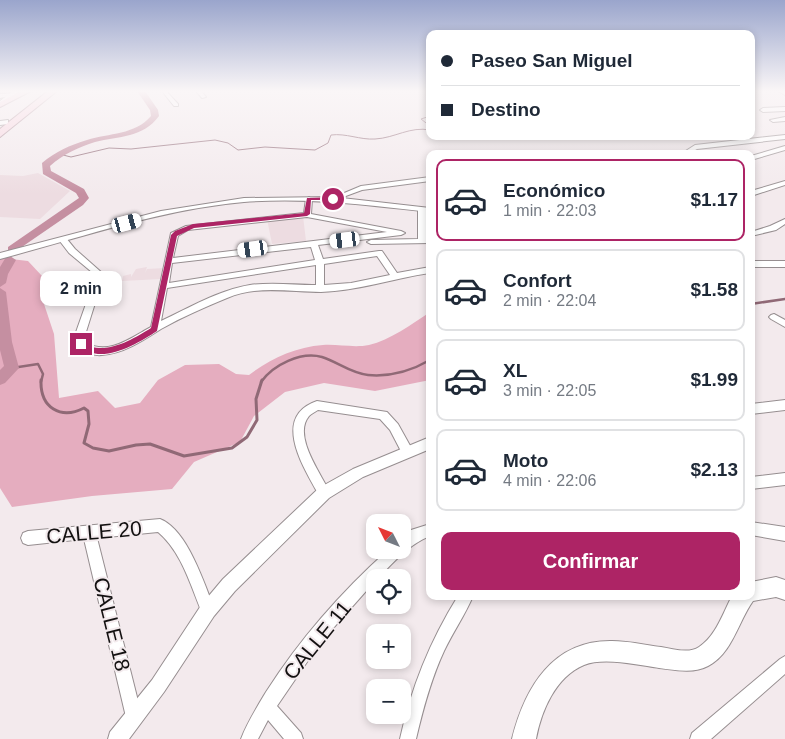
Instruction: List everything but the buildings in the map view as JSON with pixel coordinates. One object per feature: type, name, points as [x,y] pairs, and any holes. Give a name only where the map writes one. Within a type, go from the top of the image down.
[{"type":"highway","points":[[0,134],[10,125]]},
{"type":"main road","points":[[755,591],[776,587],[785,590]]},
{"type":"main road","points":[[524,739],[528,721],[537,697],[558,671],[580,655],[612,651],[684,661],[702,658],[718,644],[741,600]]},
{"type":"street","points":[[690,150],[695,147],[785,137]]},
{"type":"street","points":[[755,157],[785,148]]},
{"type":"street","points":[[333,199],[360,188],[426,180]]},
{"type":"street","points":[[755,193],[785,183]]},
{"type":"street","points":[[307,214],[308,199]]},
{"type":"street","points":[[0,256],[190,207],[244,200],[333,199],[426,210],[426,241],[311,244]]},
{"type":"street","points":[[155,329],[174,235],[181,230],[233,221],[307,214],[401,232],[170,261]]},
{"type":"street","points":[[755,233],[773,228],[785,221]]},
{"type":"street","points":[[63,240],[72,251],[97,272],[96,284],[80,335],[81,344],[87,349],[105,352],[136,340],[225,296],[257,286],[320,289],[356,285],[426,271]]},
{"type":"street","points":[[311,244],[320,262],[320,289]]},
{"type":"street","points":[[164,286],[379,253],[395,276]]},
{"type":"street","points":[[755,264],[783,264]]},
{"type":"street","points":[[774,316],[785,324]]},
{"type":"street","points":[[324,493],[304,458],[299,436],[300,420],[310,408],[317,405],[378,412],[394,427],[407,451]]},
{"type":"street","points":[[755,408],[785,405]]},
{"type":"street","points":[[122,737],[208,610],[229,585],[324,493],[358,473],[426,444]]},
{"type":"street","points":[[755,483],[785,479]]},
{"type":"street","name":"CALLE 20","points":[[28,538],[160,525],[168,530],[180,548],[208,610]]},
{"type":"street","points":[[755,529],[785,534]]},
{"type":"street","points":[[411,539],[426,531]]},
{"type":"street","name":"CALLE 18","points":[[89,532],[134,717]]},
{"type":"street","name":"CALLE 11","points":[[249,739],[266,706],[334,616],[387,559]]},
{"type":"street","points":[[408,739],[413,713],[427,668],[464,600]]},
{"type":"street","points":[[698,739],[785,664]]},
{"type":"street","points":[[266,706],[296,739]]},
{"type":"shaded area","points":[[38,173],[70,191],[40,219],[0,217],[0,175],[23,176]]},
{"type":"shaded area","points":[[303,216],[306,241],[272,244],[267,219]]},
{"type":"shaded area","points":[[0,259],[28,261],[42,276],[42,298],[54,334],[59,398],[98,391],[115,408],[140,403],[158,380],[185,365],[219,364],[236,374],[249,375],[274,359],[303,348],[323,345],[363,346],[377,343],[401,331],[426,315],[426,381],[375,391],[324,383],[285,392],[254,416],[240,442],[194,462],[172,489],[92,496],[12,507],[0,488]]},
{"type":"shaded area","points":[[147,267],[145,273],[147,269],[165,268],[161,279],[122,281],[123,276],[131,274],[131,277],[136,269]]},
{"type":"waterway","points":[[12,249],[84,198],[80,191],[46,172],[45,165],[58,155],[74,147],[134,132],[147,125]]},
{"type":"waterway","points":[[59,154],[71,157],[109,148],[131,149],[215,140],[228,143],[238,150],[265,147],[315,150],[328,143],[331,135],[375,139],[409,131],[426,129]]},
{"type":"waterway","points":[[0,283],[2,274],[10,260]]},
{"type":"waterway","points":[[0,292],[5,342],[12,368],[0,379]]},
{"type":"waterway","points":[[755,303],[785,299]]},
{"type":"waterway","points":[[262,381],[280,365],[305,356],[322,357],[355,372],[368,375],[400,372],[426,362]]},
{"type":"waterway","points":[[12,368],[38,364],[43,374],[41,381]]},
{"type":"waterway","points":[[41,381],[44,398],[54,409],[67,413],[84,408],[88,411],[89,424],[84,443],[93,448],[109,451],[150,444],[184,456],[232,448],[247,437],[257,420],[256,399],[262,381]]},
{"type":"route","points":[[81,344],[87,349],[105,352],[136,340],[155,329],[174,235],[177,232],[193,226],[307,214],[308,199],[333,199]]}]
